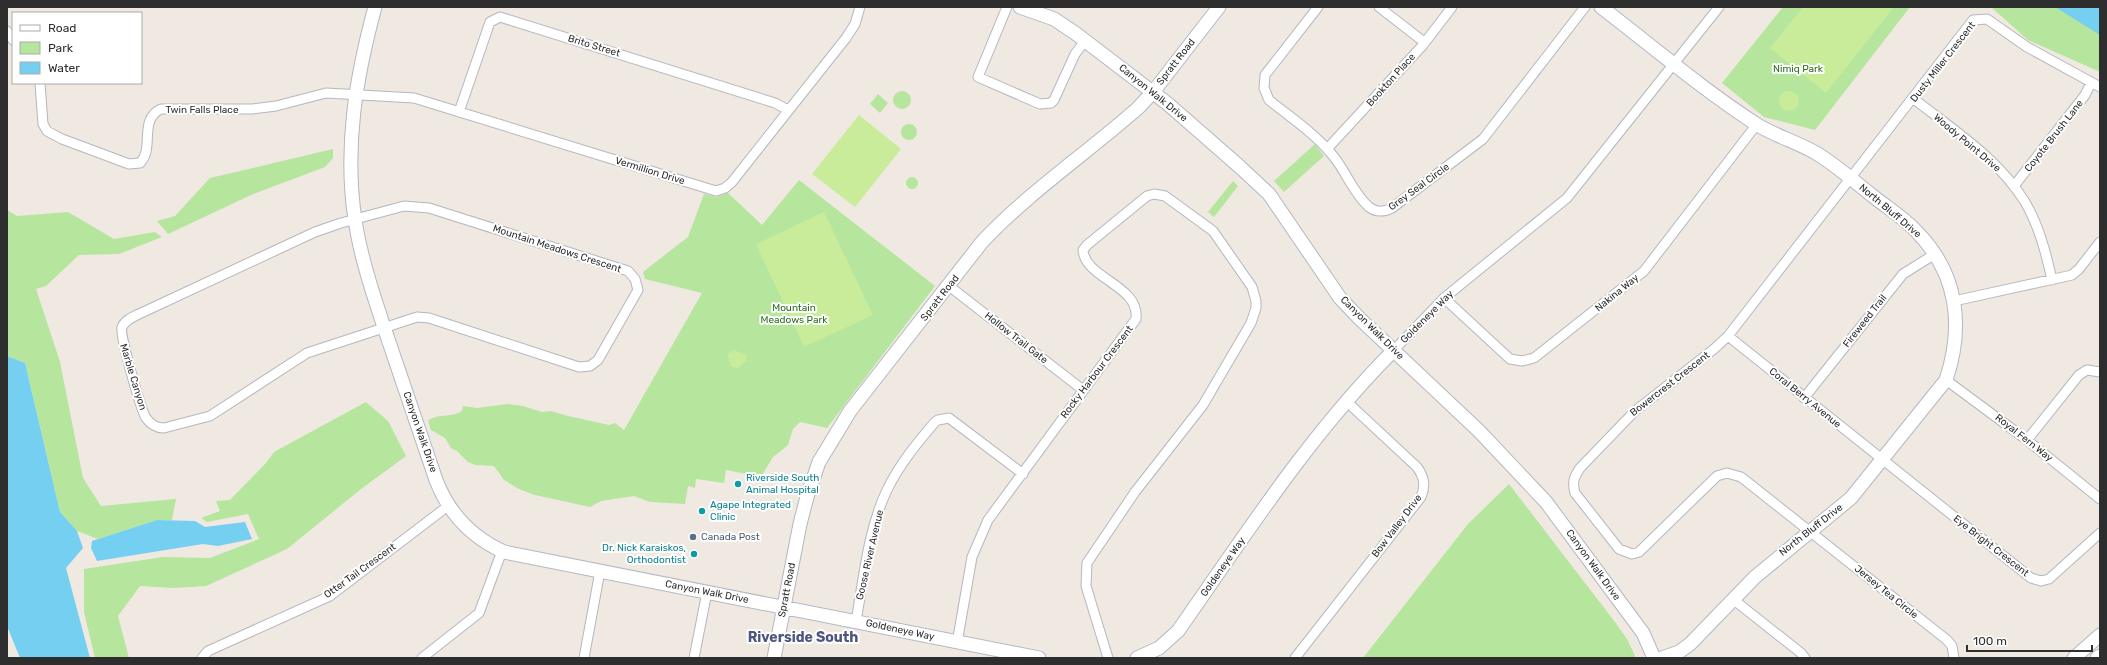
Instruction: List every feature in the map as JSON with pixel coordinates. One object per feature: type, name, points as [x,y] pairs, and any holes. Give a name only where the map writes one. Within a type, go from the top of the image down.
[{"type":"street","name":"Canyon Walk Drive","points":[[375,7],[362,57],[355,93],[351,161],[355,219],[365,266],[384,327],[436,480],[448,506],[462,524],[475,536],[502,551],[784,607]]},
{"type":"street","name":"Vermillion Drive","points":[[355,93],[414,98],[716,191],[725,188],[732,182],[853,29],[860,7]]},
{"type":"street","points":[[1007,7],[978,77],[1040,104],[1051,103],[1054,100],[1075,54],[1085,41]]},
{"type":"street","name":"Canyon Walk Drive","points":[[1020,7],[1054,19],[1153,92],[1235,162],[1269,194],[1340,298],[1479,431],[1546,502],[1643,633],[1654,658]]},
{"type":"street","name":"Spratt Road","points":[[774,658],[807,496],[824,452],[850,412],[950,286],[982,242],[1002,220],[1135,111],[1153,92],[1219,7]]},
{"type":"street","name":"Grey Seal Circle","points":[[1318,7],[1266,75],[1264,88],[1269,100],[1313,135],[1327,149],[1365,203],[1376,211],[1392,208],[1483,139],[1585,7]]},
{"type":"street","points":[[1379,7],[1424,42]]},
{"type":"street","name":"Bookton Place","points":[[1327,149],[1424,42],[1452,7]]},
{"type":"street","name":"North Bluff Drive","points":[[1601,7],[1757,124],[1817,154],[1912,227],[1934,254],[1946,276],[1954,301],[1956,320],[1956,337],[1946,380],[1851,498],[1774,559],[1690,644],[1679,652],[1662,658]]},
{"type":"street","name":"Goldeneye Way","points":[[1137,658],[1159,648],[1178,631],[1309,445],[1346,401],[1444,298],[1568,198],[1719,7]]},
{"type":"street","name":"Brito Street","points":[[458,112],[490,22],[500,17],[775,103],[788,110]]},
{"type":"street","name":"Dusty Miller Crescent","points":[[1850,179],[1974,20],[1980,18],[1987,19],[2021,43],[2096,85]]},
{"type":"street","name":"Twin Falls Place","points":[[40,84],[43,124],[50,133],[124,163],[133,165],[140,163],[144,158],[150,118],[161,109],[252,109],[276,106],[321,94],[355,93]]},
{"type":"street","name":"Coyote Brush Lane","points":[[2014,186],[2086,95],[2096,85]]},
{"type":"street","name":"Woody Point Drive","points":[[1914,98],[1970,143],[2004,174],[2014,186],[2025,203],[2041,237],[2052,280]]},
{"type":"street","name":"Nakina Way","points":[[1444,298],[1510,358],[1522,361],[1534,358],[1644,271],[1757,124]]},
{"type":"street","name":"Bowercrest Crescent","points":[[1810,531],[1741,477],[1728,472],[1721,473],[1713,478],[1639,552],[1632,554],[1619,549],[1575,493],[1572,484],[1574,477],[1580,468],[1634,411],[1714,349],[1728,336],[1850,179]]},
{"type":"street","name":"Rocky Harbour Crescent","points":[[957,643],[972,557],[988,520],[1136,319],[1132,299],[1086,261],[1083,250],[1087,245],[1147,196],[1154,194],[1166,196],[1213,231],[1252,288],[1256,301],[1256,308],[1250,323],[1202,405],[1135,492],[1087,563],[1086,586],[1108,658]]},
{"type":"street","name":"Mountain Meadows Crescent","points":[[355,219],[404,206],[429,208],[628,271],[635,279],[637,284],[636,295],[598,360],[590,366],[579,367],[423,317],[411,318],[384,327]]},
{"type":"street","name":"Marble Canyon","points":[[355,219],[315,232],[130,318],[122,327],[123,344],[145,417],[153,426],[164,428],[210,416],[307,353],[384,327]]},
{"type":"street","points":[[1954,301],[2052,280],[2075,273],[2100,242]]},
{"type":"street","name":"Fireweed Trail","points":[[1804,398],[1903,274],[1934,254]]},
{"type":"street","name":"Hollow Trail Gate","points":[[950,286],[1083,390]]},
{"type":"street","name":"Coral Berry Avenue","points":[[1728,336],[1882,460]]},
{"type":"street","points":[[2027,440],[2079,375],[2087,370],[2100,372]]},
{"type":"street","name":"Royal Fern Way","points":[[1946,380],[2027,440],[2100,499]]},
{"type":"street","name":"Bow Valley Drive","points":[[1295,658],[1421,497],[1424,490],[1424,481],[1417,467],[1346,401]]},
{"type":"street","name":"Goose River Avenue","points":[[856,621],[872,536],[884,497],[911,451],[935,422],[949,418],[1023,474]]},
{"type":"street","name":"Eye Bright Crescent","points":[[1882,460],[2031,578],[2041,581],[2049,579],[2100,533]]},
{"type":"street","name":"Otter Tail Crescent","points":[[202,658],[208,651],[330,596],[448,506]]},
{"type":"street","name":"Jersey Tea Circle","points":[[1810,531],[1947,640],[1952,646],[1954,658]]},
{"type":"street","points":[[422,658],[479,613],[502,551]]},
{"type":"street","points":[[584,658],[600,571]]},
{"type":"street","points":[[694,658],[707,592]]},
{"type":"street","points":[[1734,600],[1801,653],[1805,658]]},
{"type":"street","name":"Goldeneye Way","points":[[784,607],[957,643],[1039,658]]},
{"type":"street","points":[[2074,658],[2100,635]]},
{"type":"green space","name":"Nimiq Park","points":[[1783,7],[1910,7],[1815,130],[1764,117],[1722,83]]},
{"type":"green space","points":[[1803,7],[1894,7],[1826,93],[1770,48]]},
{"type":"green space","points":[[1991,7],[2100,7],[2100,72],[2028,40]]},
{"type":"green space","points":[[898,91],[906,91],[911,96],[909,107],[906,109],[898,109],[893,104],[893,96]]},
{"type":"green space","points":[[1789,91],[1796,94],[1799,101],[1796,108],[1789,111],[1782,108],[1779,101],[1782,94]]},
{"type":"green space","points":[[878,94],[888,103],[880,113],[870,104]]},
{"type":"green space","points":[[859,115],[901,149],[855,207],[812,174]]},
{"type":"green space","points":[[909,124],[916,129],[917,132],[912,139],[909,140],[902,135],[901,132],[906,125]]},
{"type":"green space","points":[[1315,144],[1324,156],[1284,192],[1274,181]]},
{"type":"green space","points":[[333,149],[333,158],[325,167],[253,194],[168,234],[157,221],[175,216],[210,178]]},
{"type":"green space","points":[[914,177],[917,178],[917,188],[910,189],[907,188],[906,181],[907,178]]},
{"type":"green space","name":"Mountain Meadows Park","points":[[799,180],[935,286],[827,428],[800,422],[793,429],[788,445],[773,457],[761,477],[726,470],[724,483],[696,479],[695,488],[688,486],[685,504],[650,502],[634,496],[601,501],[590,507],[535,495],[519,489],[504,480],[494,466],[475,465],[468,462],[457,451],[451,448],[445,438],[431,430],[428,421],[436,417],[458,413],[462,411],[463,406],[477,408],[508,404],[523,406],[542,412],[551,411],[609,425],[615,423],[624,430],[702,293],[645,279],[643,272],[688,237],[704,194],[717,197],[728,193],[762,225]]},
{"type":"green space","points":[[1233,181],[1238,186],[1214,217],[1208,212]]},
{"type":"green space","points":[[7,210],[17,216],[68,212],[114,239],[155,232],[162,237],[119,254],[79,255],[46,286],[36,289],[60,362],[83,478],[101,506],[176,499],[172,520],[157,520],[98,539],[77,531],[60,512],[25,363],[7,356]]},
{"type":"green space","points":[[824,212],[873,315],[804,347],[756,244]]},
{"type":"green space","points":[[734,350],[747,355],[746,361],[738,368],[732,367],[729,362],[728,354]]},
{"type":"green space","points":[[366,402],[388,421],[406,456],[361,489],[287,549],[206,586],[174,588],[140,586],[118,616],[129,658],[95,658],[84,612],[84,569],[163,557],[210,558],[259,539],[248,514],[207,522],[201,518],[220,511],[216,501],[230,500],[266,463],[274,452]]},
{"type":"green space","points":[[1509,484],[1615,622],[1627,639],[1636,658],[1363,658],[1468,524]]},
{"type":"water","points":[[2055,7],[2100,7],[2100,35]]},
{"type":"water","points":[[7,356],[25,363],[60,512],[77,531],[83,548],[66,568],[90,658],[20,658],[7,626]]},
{"type":"water","points":[[157,520],[195,521],[205,527],[245,522],[252,539],[218,546],[203,544],[97,561],[91,548],[92,541]]},
{"type":"place","name":"Riverside South Animal Hospital","points":[[738,484]]},
{"type":"place","name":"Agape Integrated Clinic","points":[[702,511]]},
{"type":"place","name":"Canada Post","points":[[693,537]]},
{"type":"place","name":"Dr. Nick Karaiskos, Orthodontist","points":[[694,554]]},
{"type":"district","name":"Riverside South","points":[[803,637]]}]
